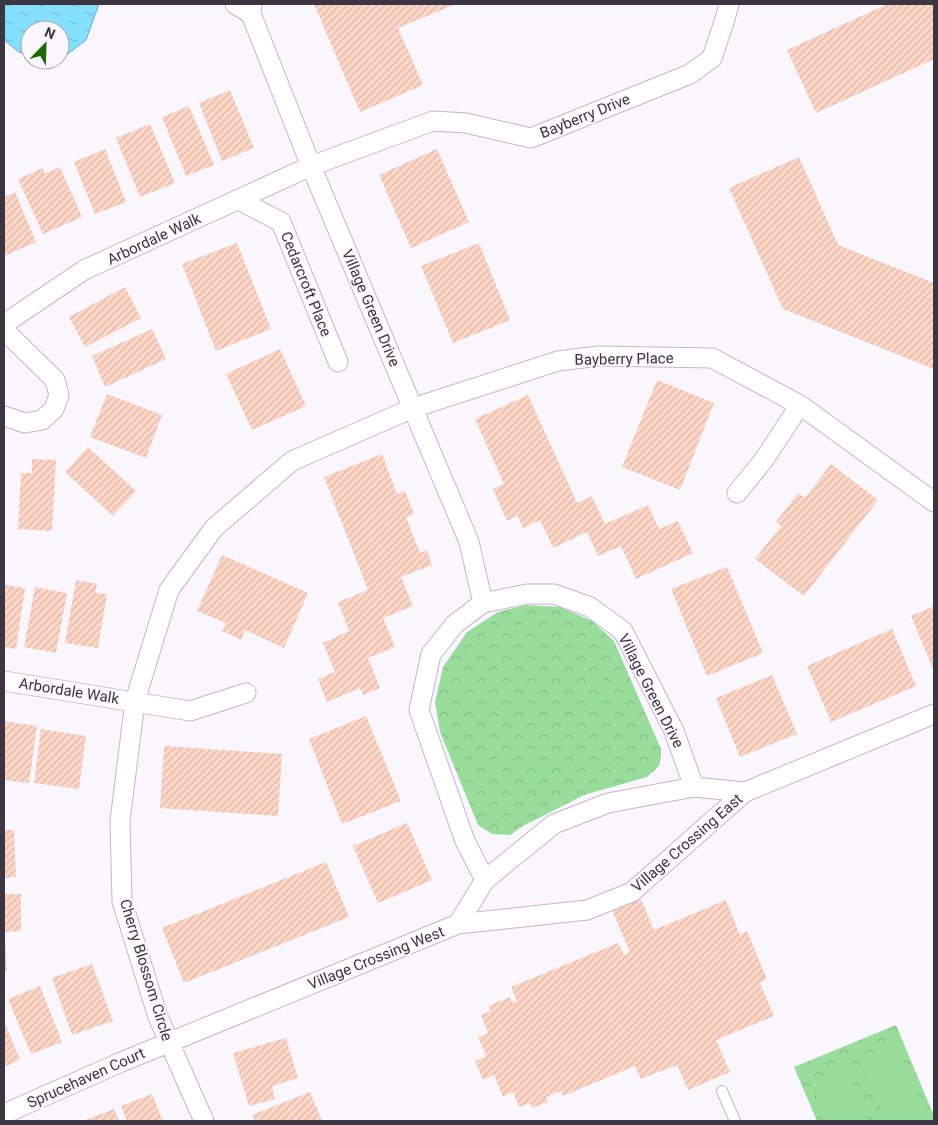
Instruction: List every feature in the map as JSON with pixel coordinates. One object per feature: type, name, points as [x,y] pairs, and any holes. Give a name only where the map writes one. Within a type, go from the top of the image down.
[{"type":"street","name":"Village Green Drive","points":[[235,4],[251,9],[312,166],[469,542],[483,604]]},
{"type":"street","name":"Bayberry Drive","points":[[312,166],[433,121],[466,123],[531,138],[690,74],[712,58],[729,4]]},
{"type":"street","name":"Arbordale Walk","points":[[4,324],[84,270],[312,166]]},
{"type":"street","name":"Cedarcroft Place","points":[[239,200],[280,222],[338,362]]},
{"type":"street","points":[[4,330],[55,380],[59,395],[54,409],[42,420],[25,423],[4,416]]},
{"type":"street","name":"Bayberry Place","points":[[413,408],[558,361],[598,356],[712,358],[800,405]]},
{"type":"street","points":[[737,493],[763,461],[800,405],[934,502]]},
{"type":"street","name":"Cherry Blossom Circle","points":[[204,1121],[168,1043],[122,901],[120,821],[135,702],[169,590],[214,528],[292,461],[413,408]]},
{"type":"street","name":"Village Green Drive","points":[[485,880],[464,842],[418,710],[431,654],[455,624],[483,604],[526,594],[554,594],[590,607],[623,631],[674,731],[694,787]]},
{"type":"street","name":"Arbordale Walk","points":[[4,681],[190,711],[246,693]]},
{"type":"street","name":"Village Crossing East","points":[[458,924],[587,910],[632,892],[745,792],[934,714]]},
{"type":"street","points":[[694,787],[745,792]]},
{"type":"street","name":"Village Crossing West","points":[[168,1043],[458,924],[485,880],[554,824],[608,803],[694,787]]},
{"type":"street","name":"Sprucehaven Court","points":[[4,1114],[168,1043]]},
{"type":"lane","points":[[722,1091],[735,1121]]},
{"type":"green space","points":[[526,605],[560,607],[592,621],[614,641],[661,749],[661,757],[659,766],[647,777],[584,795],[523,826],[510,835],[492,834],[478,825],[440,732],[435,702],[443,667],[467,632],[498,612]]},
{"type":"green space","points":[[896,1025],[934,1116],[934,1121],[817,1121],[794,1067]]},
{"type":"green space","points":[[897,1047],[927,1121],[887,1121],[862,1061]]},
{"type":"green space","points":[[846,1067],[867,1121],[827,1121],[811,1081]]},
{"type":"water","points":[[4,4],[99,4],[86,40],[70,52],[70,20],[20,20],[20,52],[4,40]]},
{"type":"building","points":[[314,4],[456,4],[398,28],[423,85],[360,112]]},
{"type":"building","points":[[888,4],[934,4],[934,59],[816,113],[787,50]]},
{"type":"building","points":[[230,90],[254,148],[222,161],[199,103]]},
{"type":"building","points":[[189,106],[214,165],[186,176],[162,117]]},
{"type":"building","points":[[150,124],[175,183],[140,197],[116,138]]},
{"type":"building","points":[[105,149],[126,202],[95,214],[74,162]]},
{"type":"building","points":[[437,149],[469,222],[411,248],[379,175]]},
{"type":"building","points":[[799,157],[838,245],[934,283],[934,369],[783,309],[729,188]]},
{"type":"building","points":[[60,167],[82,217],[43,234],[18,179],[43,168],[45,174]]},
{"type":"building","points":[[15,192],[36,242],[4,256],[4,197]]},
{"type":"building","points":[[237,243],[271,329],[216,351],[182,264]]},
{"type":"building","points":[[479,243],[510,320],[453,343],[421,266]]},
{"type":"building","points":[[125,287],[141,318],[85,347],[69,317]]},
{"type":"building","points":[[152,329],[166,359],[105,387],[92,356]]},
{"type":"building","points":[[280,349],[306,406],[252,430],[226,374]]},
{"type":"building","points":[[657,380],[714,403],[680,490],[622,467]]},
{"type":"building","points":[[107,394],[162,415],[146,458],[90,437]]},
{"type":"building","points":[[528,395],[577,503],[592,496],[605,524],[648,505],[659,529],[678,521],[693,553],[636,579],[621,546],[598,556],[587,532],[553,548],[540,520],[523,528],[518,516],[507,521],[493,489],[504,484],[475,419]]},
{"type":"building","points":[[88,447],[136,491],[113,516],[65,472]]},
{"type":"building","points":[[382,454],[397,494],[405,491],[414,514],[406,517],[420,553],[427,550],[432,565],[401,577],[413,606],[383,618],[395,647],[368,658],[380,688],[363,695],[360,688],[327,702],[318,679],[335,672],[323,643],[349,631],[338,602],[368,590],[324,477]]},
{"type":"building","points":[[32,459],[56,460],[52,531],[18,529],[21,473],[32,473]]},
{"type":"building","points":[[831,464],[878,500],[804,596],[755,559],[781,526],[776,522],[798,493],[805,498]]},
{"type":"building","points":[[222,555],[308,593],[284,648],[245,630],[241,640],[222,631],[226,623],[197,611]]},
{"type":"building","points":[[727,567],[763,653],[707,676],[671,589]]},
{"type":"building","points":[[76,580],[97,584],[95,593],[107,594],[98,648],[65,643]]},
{"type":"building","points":[[4,585],[25,588],[16,649],[4,647]]},
{"type":"building","points":[[35,587],[67,593],[56,653],[24,647]]},
{"type":"building","points":[[934,606],[934,671],[911,616]]},
{"type":"building","points":[[892,629],[916,686],[831,722],[807,666]]},
{"type":"building","points":[[772,675],[797,734],[740,757],[716,698]]},
{"type":"building","points":[[366,716],[401,801],[342,824],[309,739]]},
{"type":"building","points":[[4,721],[37,726],[29,783],[4,780]]},
{"type":"building","points":[[41,729],[86,736],[79,789],[34,783]]},
{"type":"building","points":[[164,746],[282,754],[278,816],[160,808]]},
{"type":"building","points":[[407,823],[432,880],[378,903],[353,846]]},
{"type":"building","points":[[4,830],[14,830],[16,877],[4,878]]},
{"type":"building","points":[[326,862],[349,917],[184,983],[162,928]]},
{"type":"building","points":[[4,894],[21,894],[21,931],[4,932]]},
{"type":"building","points":[[641,899],[654,930],[726,900],[740,935],[747,931],[767,979],[760,983],[774,1016],[716,1040],[730,1072],[688,1090],[677,1065],[641,1079],[635,1066],[563,1096],[561,1091],[546,1097],[548,1102],[532,1108],[530,1103],[519,1107],[513,1092],[503,1097],[494,1075],[483,1080],[475,1061],[486,1056],[478,1037],[488,1033],[481,1015],[491,1011],[488,1006],[510,997],[513,1003],[517,1001],[511,987],[618,943],[624,955],[630,952],[612,910]]},
{"type":"building","points":[[5,939],[7,971],[4,971]]},
{"type":"building","points":[[92,964],[113,1021],[72,1035],[52,978]]},
{"type":"building","points":[[40,986],[62,1042],[31,1054],[8,999]]},
{"type":"building","points":[[4,1021],[20,1060],[4,1067]]},
{"type":"building","points":[[286,1038],[298,1078],[272,1086],[275,1099],[249,1106],[233,1053]]},
{"type":"building","points":[[310,1092],[322,1121],[255,1121],[252,1115]]},
{"type":"building","points":[[152,1094],[163,1121],[127,1121],[121,1106]]},
{"type":"building","points":[[114,1109],[119,1121],[83,1121]]}]
